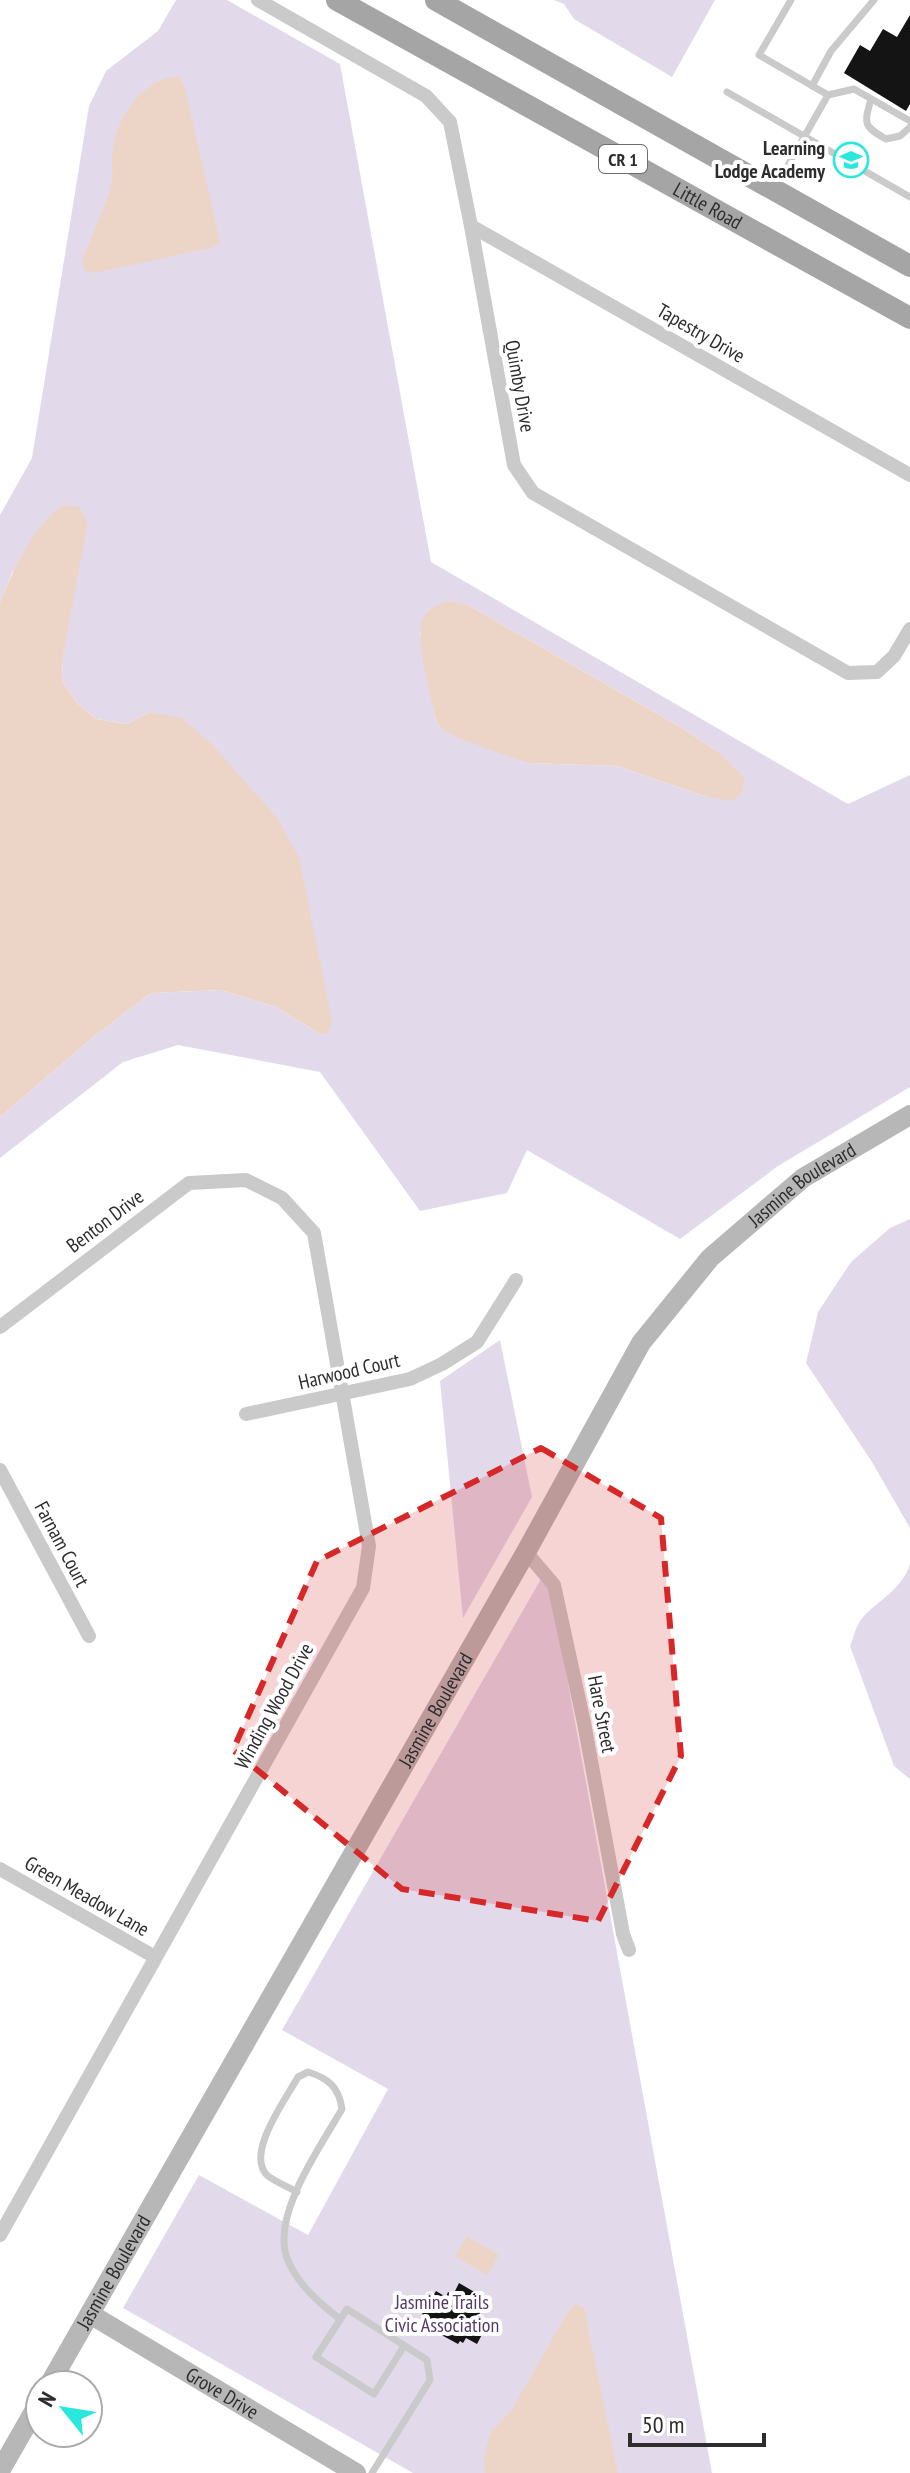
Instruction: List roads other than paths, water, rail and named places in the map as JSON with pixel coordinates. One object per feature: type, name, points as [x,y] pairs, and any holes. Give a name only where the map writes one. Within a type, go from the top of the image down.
[{"type":"main road","name":"Little Road","points":[[337,0],[910,318]]},
{"type":"main road","name":"CR 1","points":[[436,0],[910,266]]},
{"type":"street","name":"Quimby Drive","points":[[258,0],[426,96],[450,122],[514,465],[533,493],[848,673],[877,672],[894,656],[910,629]]},
{"type":"street","name":"Tapestry Drive","points":[[471,226],[910,475]]},
{"type":"street","name":"Jasmine Boulevard","points":[[58,2369],[526,1552],[641,1343],[710,1258],[803,1178],[910,1115]]},
{"type":"street","name":"Benton Drive","points":[[0,1327],[189,1183],[246,1180]]},
{"type":"street","name":"Winding Wood Drive","points":[[0,2235],[363,1588],[369,1546],[314,1233],[282,1198],[246,1180]]},
{"type":"street","name":"Harwood Court","points":[[246,1414],[410,1379],[442,1364],[477,1342],[516,1280]]},
{"type":"street","name":"Farnam Court","points":[[0,1470],[89,1636]]},
{"type":"street","name":"Hare Street","points":[[526,1552],[554,1585],[584,1723],[623,1934],[629,1950]]},
{"type":"street","name":"Green Meadow Lane","points":[[0,1869],[155,1957]]},
{"type":"street","name":"Grove Drive","points":[[90,2314],[352,2472]]},
{"type":"street","points":[[0,2471],[24,2429]]},
{"type":"lane","points":[[791,0],[759,55],[828,95],[854,89],[871,99],[910,124],[900,136],[886,139],[869,129],[865,120],[871,99]]},
{"type":"lane","points":[[812,86],[831,51],[874,0]]},
{"type":"lane","points":[[727,92],[910,197]]},
{"type":"lane","points":[[774,190],[828,95]]},
{"type":"lane","points":[[297,2192],[268,2175],[258,2155],[298,2077],[308,2072],[332,2084],[340,2095],[342,2109],[290,2205],[284,2235],[287,2257],[301,2282],[340,2319]]},
{"type":"lane","points":[[372,2473],[430,2380],[427,2360],[347,2309],[316,2357],[374,2394],[404,2346]]},
{"type":"place","name":"Learning Lodge Academy","points":[[851,160]]},
{"type":"park label","name":"Jasmine Trails Civic Association","points":[[442,2314]]}]
